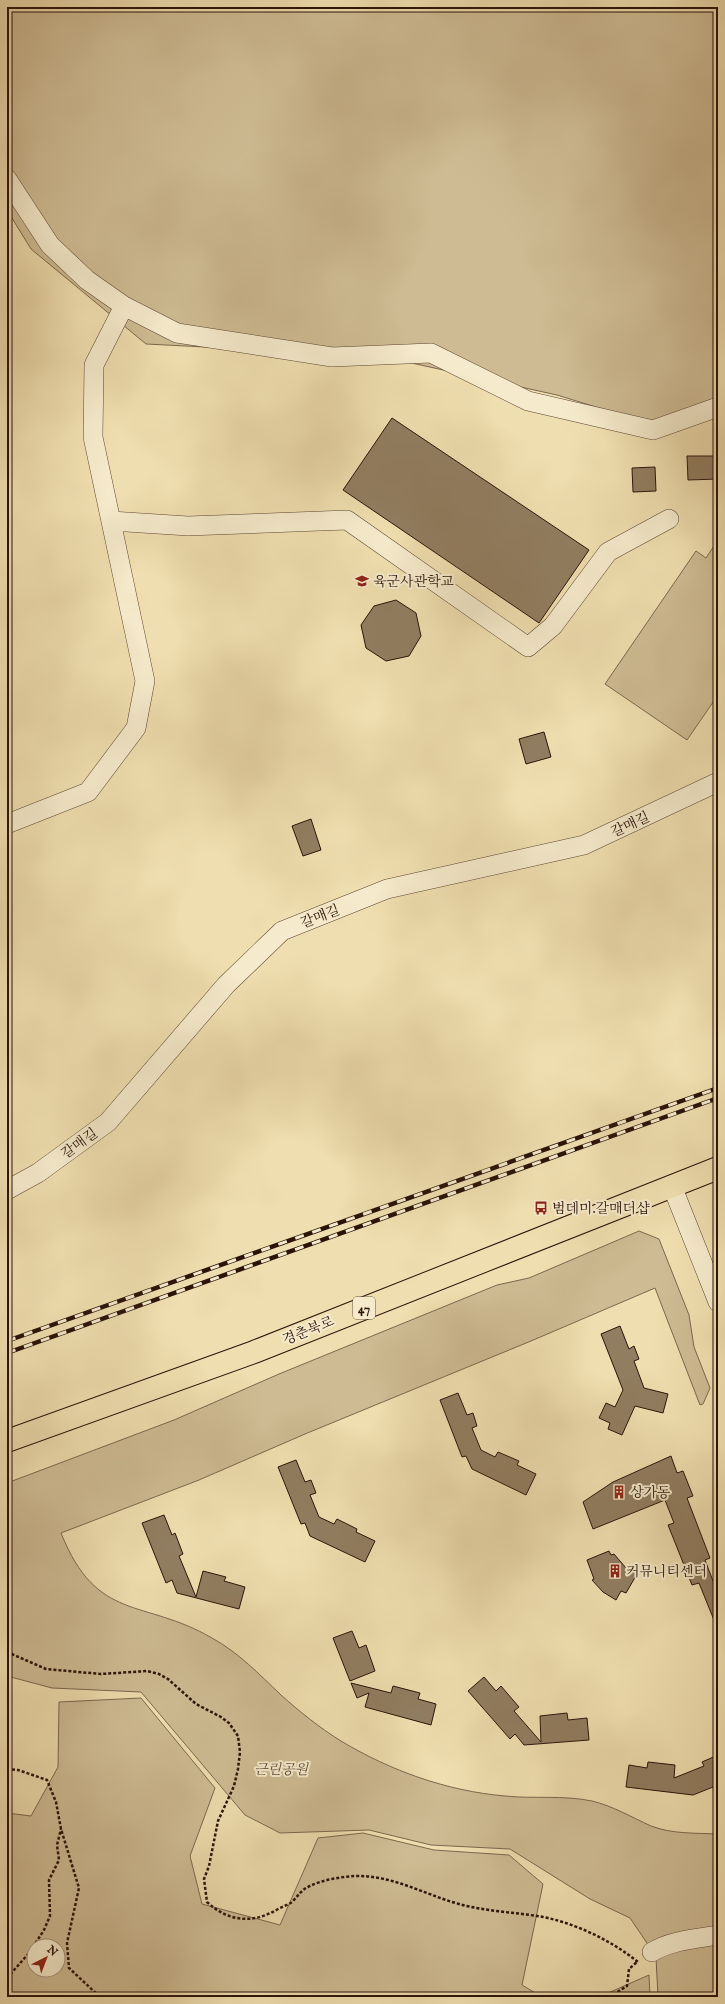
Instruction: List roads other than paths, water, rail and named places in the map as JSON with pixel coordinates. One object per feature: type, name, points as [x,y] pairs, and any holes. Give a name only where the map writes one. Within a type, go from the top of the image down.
[{"type":"main road","name":"경춘북로","points":[[7,1441],[254,1352],[718,1168]]},
{"type":"street","points":[[7,179],[50,245],[87,280],[124,306],[177,333],[332,357],[431,353],[528,401],[653,430],[718,406]]},
{"type":"street","points":[[7,824],[88,792],[136,728],[145,681],[93,437],[94,365],[124,306]]},
{"type":"street","points":[[111,521],[188,526],[347,520],[528,647],[553,626],[608,552],[668,519]]},
{"type":"street","name":"갈매길","points":[[7,1190],[38,1173],[108,1122],[226,985],[282,931],[387,890],[584,845],[718,782]]},
{"type":"street","points":[[672,1186],[718,1302]]},
{"type":"street","points":[[645,1957],[660,1947],[677,1942],[718,1935]]},
{"type":"railway","points":[[7,1341],[718,1088]]},
{"type":"railway","points":[[7,1353],[718,1098]]},
{"type":"place","name":"육군사관학교","points":[[362,581]]},
{"type":"place","name":"범데미.갈매더샵","points":[[541,1208]]},
{"type":"place","name":"상가동","points":[[619,1492]]},
{"type":"place","name":"커뮤니티센터","points":[[615,1571]]},
{"type":"park label","name":"근린공원","points":[[281,1769]]}]
